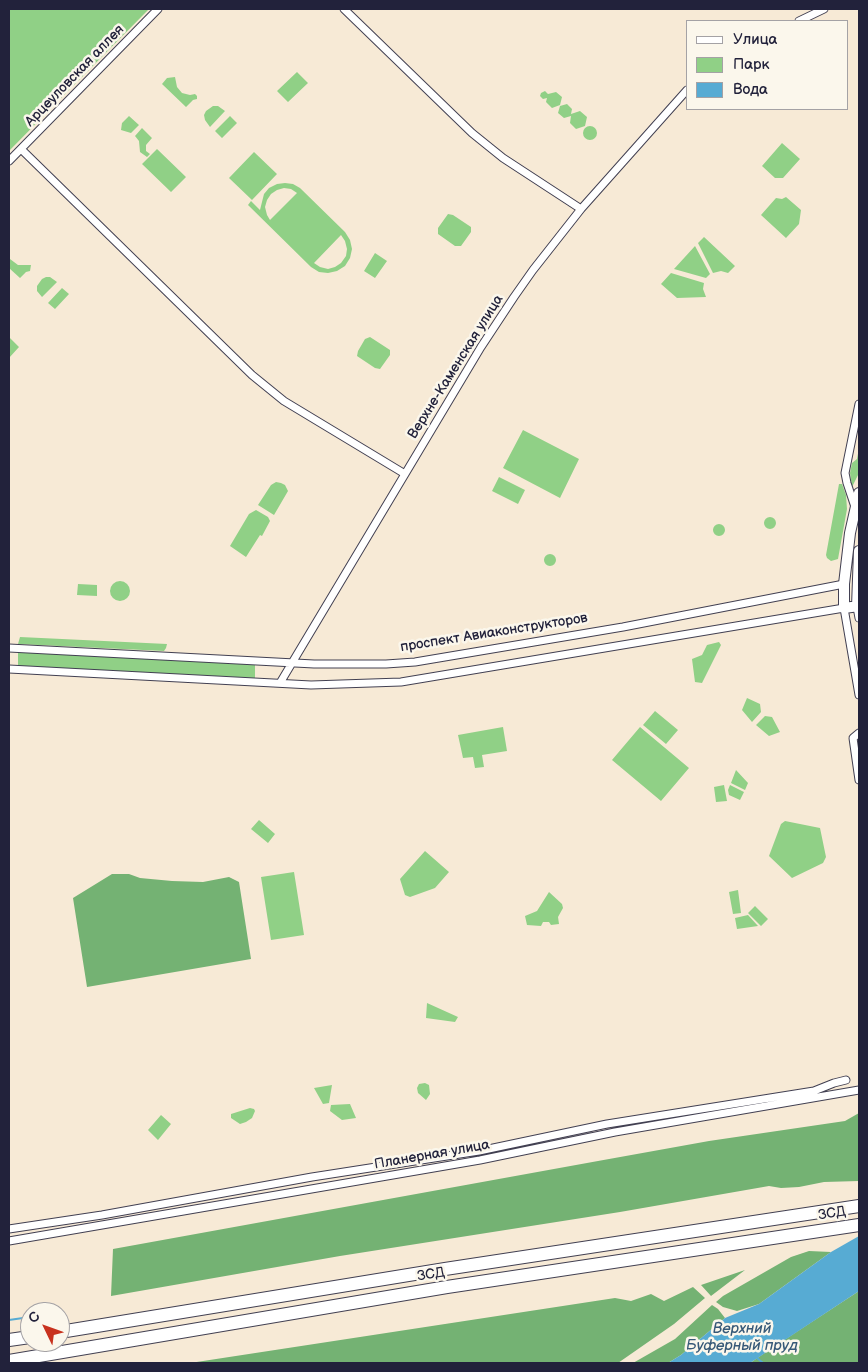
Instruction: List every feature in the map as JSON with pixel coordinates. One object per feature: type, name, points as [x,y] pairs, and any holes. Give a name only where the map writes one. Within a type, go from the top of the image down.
[{"type":"highway","name":"ЗСД","points":[[70,1330],[445,1269],[859,1206]]},
{"type":"highway","name":"ЗСД","points":[[9,1361],[448,1287],[859,1225]]},
{"type":"street","name":"Арцеуловская аллея","points":[[9,161],[158,9]]},
{"type":"street","points":[[344,9],[472,133],[503,158],[581,209]]},
{"type":"street","points":[[800,20],[824,9]]},
{"type":"street","name":"Верхне-Каменская улица","points":[[280,683],[505,310],[533,270],[581,209],[686,91]]},
{"type":"street","points":[[21,149],[252,375],[284,401],[406,474]]},
{"type":"street","points":[[856,507],[845,473],[859,404]]},
{"type":"street","points":[[859,493],[847,551],[844,584],[844,608],[859,695]]},
{"type":"street","points":[[859,550],[859,618]]},
{"type":"street","name":"проспект Авиаконструкторов","points":[[9,648],[325,664],[415,662],[623,627],[859,581]]},
{"type":"street","points":[[9,669],[311,685],[421,680],[858,606]]},
{"type":"street","points":[[859,733],[853,738],[859,780]]},
{"type":"street","name":"Планерная улица","points":[[9,1229],[102,1215],[312,1177],[479,1151],[607,1124],[814,1090],[846,1080]]},
{"type":"street","name":"Планерная улица","points":[[9,1240],[480,1160],[615,1132],[859,1090]]},
{"type":"green space","points":[[9,9],[149,9],[9,151]]},
{"type":"green space","points":[[297,72],[308,83],[288,102],[277,91]]},
{"type":"green space","points":[[175,77],[177,87],[182,93],[195,94],[197,96],[197,99],[193,100],[186,107],[162,84],[167,78]]},
{"type":"green space","points":[[545,91],[548,94],[556,92],[562,97],[560,105],[552,108],[546,102],[547,98],[543,99],[540,96]]},
{"type":"green space","points":[[567,104],[572,109],[571,114],[580,111],[587,117],[585,126],[576,129],[570,123],[571,116],[564,118],[558,113],[560,106]]},
{"type":"green space","points":[[213,106],[218,106],[225,111],[210,127],[204,115]]},
{"type":"green space","points":[[129,116],[139,125],[131,133],[121,130],[122,123]]},
{"type":"green space","points":[[230,116],[237,123],[222,138],[215,131]]},
{"type":"green space","points":[[590,126],[595,128],[597,133],[595,138],[590,140],[585,138],[583,133],[585,128]]},
{"type":"green space","points":[[142,128],[152,138],[146,145],[146,151],[150,154],[147,157],[140,152],[139,141],[135,136]]},
{"type":"green space","points":[[782,143],[800,159],[783,178],[775,178],[762,166]]},
{"type":"green space","points":[[157,149],[186,177],[171,192],[142,164]]},
{"type":"green space","points":[[254,152],[277,174],[252,200],[229,178]]},
{"type":"green space","points":[[277,184],[293,184],[300,188],[345,232],[350,240],[352,249],[350,258],[345,266],[337,271],[328,273],[319,272],[311,267],[248,205],[251,201],[260,210],[264,194],[269,188]],"holes":[[[284,188],[291,189],[297,193],[270,220],[265,207],[267,200],[271,194]],[[341,235],[347,249],[346,256],[341,263],[328,269],[314,263]]]},
{"type":"green space","points":[[786,197],[801,210],[799,224],[786,238],[761,215],[776,198],[782,199]]},
{"type":"green space","points":[[448,214],[453,215],[471,227],[471,232],[461,246],[455,246],[438,234],[438,228]]},
{"type":"green space","points":[[704,237],[735,266],[728,273],[721,271],[713,273],[698,243]]},
{"type":"green space","points":[[695,246],[710,274],[706,278],[674,269]]},
{"type":"green space","points":[[375,253],[387,261],[375,278],[364,271]]},
{"type":"green space","points":[[9,255],[10,259],[18,265],[31,265],[30,271],[20,278],[9,268]]},
{"type":"green space","points":[[671,273],[704,283],[703,289],[706,297],[677,298],[661,284]]},
{"type":"green space","points":[[46,277],[50,277],[57,282],[42,297],[37,291],[37,286]]},
{"type":"green space","points":[[62,288],[69,294],[55,309],[48,303]]},
{"type":"green space","points":[[9,337],[19,347],[9,358]]},
{"type":"green space","points":[[370,337],[390,350],[390,355],[380,369],[375,368],[357,356],[365,339]]},
{"type":"green space","points":[[523,430],[579,459],[560,498],[503,468]]},
{"type":"green space","points":[[859,448],[859,473],[852,487],[850,473],[852,463],[857,459]]},
{"type":"green space","points":[[499,477],[525,490],[518,504],[492,491]]},
{"type":"green space","points":[[276,482],[285,485],[288,491],[274,515],[258,505],[271,485]]},
{"type":"green space","points":[[839,484],[842,484],[846,495],[847,509],[838,559],[831,561],[826,555]]},
{"type":"green space","points":[[256,510],[268,517],[270,521],[262,536],[260,535],[246,557],[230,546],[249,514]]},
{"type":"green space","points":[[770,517],[776,523],[770,529],[764,523]]},
{"type":"green space","points":[[719,524],[725,530],[719,536],[713,530]]},
{"type":"green space","points":[[550,554],[556,560],[550,566],[544,560]]},
{"type":"green space","points":[[120,581],[127,584],[130,591],[127,598],[120,601],[113,598],[110,591],[113,584]]},
{"type":"green space","points":[[78,584],[97,585],[97,596],[77,595]]},
{"type":"green space","points":[[20,637],[167,644],[164,651],[18,644]]},
{"type":"green space","points":[[719,642],[721,645],[702,683],[695,682],[692,659],[702,655],[707,645]]},
{"type":"green space","points":[[18,652],[255,664],[255,678],[18,666]]},
{"type":"green space","points":[[747,698],[760,704],[761,712],[752,722],[742,710]]},
{"type":"green space","points":[[655,711],[678,730],[666,744],[643,725]]},
{"type":"green space","points":[[765,716],[772,717],[780,732],[769,736],[756,725]]},
{"type":"green space","points":[[503,727],[507,751],[482,755],[484,767],[475,768],[473,757],[463,758],[458,735]]},
{"type":"green space","points":[[640,727],[689,768],[661,801],[612,760]]},
{"type":"green space","points":[[736,770],[748,783],[745,790],[731,783]]},
{"type":"green space","points":[[724,785],[727,801],[716,802],[714,787]]},
{"type":"green space","points":[[730,785],[744,792],[740,800],[729,795]]},
{"type":"green space","points":[[259,820],[275,834],[268,843],[251,829]]},
{"type":"green space","points":[[785,821],[820,828],[826,857],[823,863],[792,878],[769,856],[781,824]]},
{"type":"green space","points":[[425,851],[449,872],[435,888],[410,897],[405,895],[400,879]]},
{"type":"green space","points":[[294,872],[304,935],[271,940],[261,877]]},
{"type":"green space","points":[[112,874],[129,874],[140,878],[172,881],[203,882],[229,877],[239,882],[251,959],[87,987],[73,898]]},
{"type":"green space","points":[[738,890],[741,913],[733,914],[729,892]]},
{"type":"green space","points":[[549,892],[562,904],[563,908],[558,917],[559,924],[551,925],[549,922],[543,922],[541,926],[527,925],[525,916],[537,911]]},
{"type":"green space","points":[[755,906],[768,919],[761,926],[748,913]]},
{"type":"green space","points":[[748,915],[758,926],[737,929],[735,918]]},
{"type":"green space","points":[[427,1003],[458,1017],[455,1022],[426,1018]]},
{"type":"green space","points":[[425,1083],[429,1085],[430,1094],[426,1100],[418,1093],[417,1088],[419,1084]]},
{"type":"green space","points":[[332,1085],[329,1103],[323,1104],[314,1088]]},
{"type":"green space","points":[[350,1104],[356,1118],[342,1120],[330,1111],[331,1105]]},
{"type":"green space","points":[[250,1108],[255,1111],[252,1118],[246,1122],[240,1124],[231,1118],[231,1114]]},
{"type":"green space","points":[[859,1113],[859,1181],[824,1182],[781,1188],[769,1186],[620,1212],[340,1256],[111,1296],[113,1249],[709,1141],[845,1121]]},
{"type":"green space","points":[[161,1115],[171,1124],[158,1140],[148,1130]]},
{"type":"green space","points":[[809,1251],[831,1252],[759,1304],[737,1311],[723,1307],[716,1302],[723,1296],[791,1257]]},
{"type":"green space","points":[[745,1270],[711,1296],[701,1285]]},
{"type":"green space","points":[[693,1287],[705,1298],[674,1324],[618,1363],[190,1363],[615,1298],[631,1301],[651,1294],[664,1301]]},
{"type":"green space","points":[[859,1291],[859,1363],[750,1363],[772,1348]]},
{"type":"green space","points":[[712,1305],[725,1318],[681,1355],[668,1363],[633,1363],[675,1339]]},
{"type":"water","name":"Верхний Буферный пруд","points":[[859,1236],[859,1291],[750,1363],[668,1363],[681,1355],[725,1318],[759,1304],[831,1252]]},
{"type":"waterway","points":[[9,1320],[20,1318]]},
{"type":"waterway","points":[[757,1358],[763,1363]]}]
